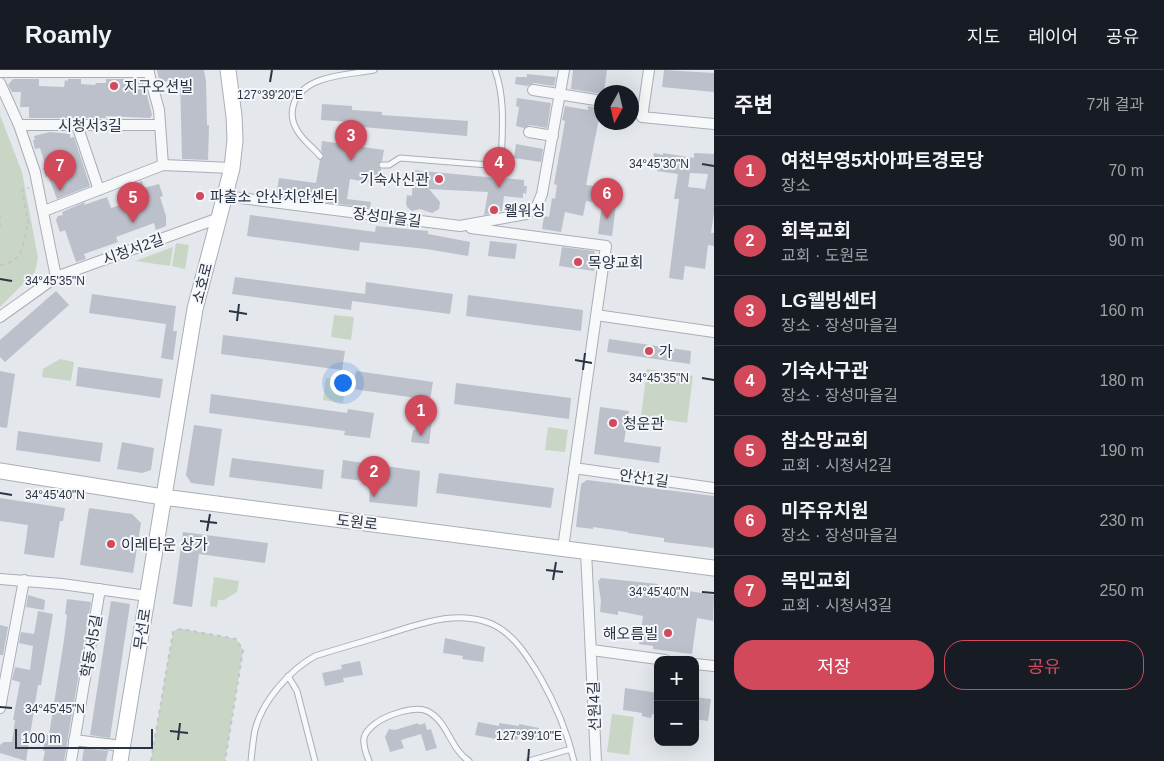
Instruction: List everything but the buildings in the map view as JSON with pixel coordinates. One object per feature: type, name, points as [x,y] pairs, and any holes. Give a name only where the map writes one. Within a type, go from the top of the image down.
[{"type":"street","name":"소호로","points":[[163,497],[195,309],[232,168],[235,140],[228,70]]},
{"type":"street","name":"장성마을길","points":[[460,226],[520,216],[532,211],[537,206],[542,194],[564,70]]},
{"type":"street","points":[[649,70],[642,117],[714,124]]},
{"type":"street","points":[[0,72],[149,71],[156,94],[163,165]]},
{"type":"street","points":[[0,83],[20,125],[35,172],[56,277]]},
{"type":"street","points":[[533,90],[594,100]]},
{"type":"street","name":"시청서3길","points":[[20,125],[160,125]]},
{"type":"street","points":[[77,125],[99,190]]},
{"type":"street","points":[[529,132],[553,136]]},
{"type":"street","points":[[44,211],[163,165],[232,168]]},
{"type":"street","name":"장성마을길","points":[[225,196],[606,246],[596,315]]},
{"type":"street","name":"시청서2길","points":[[0,317],[56,277],[219,218]]},
{"type":"street","points":[[563,548],[596,315],[714,332]]},
{"type":"street","name":"안산1길","points":[[574,468],[714,488]]},
{"type":"street","name":"도원로","points":[[0,471],[163,497],[714,568]]},
{"type":"street","name":"무선로","points":[[121,754],[163,497]]},
{"type":"street","name":"선원4길","points":[[586,551],[596,761]]},
{"type":"street","points":[[0,579],[24,580],[147,596]]},
{"type":"street","points":[[0,708],[24,580]]},
{"type":"street","name":"학동서5길","points":[[71,761],[100,590]]},
{"type":"street","points":[[592,650],[654,658]]},
{"type":"street","points":[[699,664],[714,666],[714,662]]},
{"type":"street","points":[[74,740],[121,754]]},
{"type":"lane","points":[[320,156],[300,136],[295,126],[292,110],[299,94],[316,81],[374,70]]},
{"type":"lane","points":[[382,165],[391,164],[400,158],[501,166],[502,88],[495,70]]},
{"type":"lane","points":[[251,761],[255,729],[260,716],[276,690],[304,662],[315,656],[417,625],[438,620],[461,618],[493,624],[511,638],[525,654],[540,676],[555,707],[574,761]]},
{"type":"lane","points":[[288,676],[297,692],[315,761]]},
{"type":"lane","points":[[369,761],[364,737],[370,727],[400,712],[418,709],[434,715],[461,755],[469,761]]},
{"type":"lane","points":[[529,761],[571,749]]},
{"type":"path","points":[[0,265],[12,262],[21,251],[27,227],[29,226],[22,190],[25,189]]},
{"type":"path","points":[[0,215],[0,226]]},
{"type":"path","points":[[151,761],[173,632],[182,629],[236,639],[243,650],[224,761]]},
{"type":"green space","points":[[0,115],[22,172],[38,258],[35,272],[0,307]]},
{"type":"green space","points":[[176,243],[189,245],[185,269],[172,266]]},
{"type":"green space","points":[[173,247],[170,266],[135,261]]},
{"type":"green space","points":[[334,315],[354,317],[351,340],[331,337]]},
{"type":"green space","points":[[60,359],[74,362],[71,381],[42,377],[43,369]]},
{"type":"green space","points":[[647,369],[693,376],[687,423],[641,416]]},
{"type":"green space","points":[[326,378],[346,380],[343,403],[323,400]]},
{"type":"green space","points":[[548,427],[568,430],[565,452],[545,450]]},
{"type":"green space","points":[[214,577],[239,581],[237,592],[224,600],[218,600],[217,607],[210,606]]},
{"type":"green space","points":[[177,629],[236,639],[243,650],[225,761],[151,761],[173,632]]},
{"type":"green space","points":[[612,714],[634,717],[629,755],[607,752]]},
{"type":"place","name":"지구오션빌","points":[[114,86]]},
{"type":"place","name":"LG웰빙센터","points":[[351,161]]},
{"type":"place","name":"기숙사신관","points":[[439,179]]},
{"type":"place","name":"기숙사구관","points":[[499,188]]},
{"type":"place","name":"목민교회","points":[[60,191]]},
{"type":"place","name":"파출소 안산치안센터","points":[[200,196]]},
{"type":"place","name":"웰워싱","points":[[494,210]]},
{"type":"place","name":"미주유치원","points":[[607,219]]},
{"type":"place","name":"참소망교회","points":[[133,223]]},
{"type":"place","name":"목양교회","points":[[578,262]]},
{"type":"place","name":"가","points":[[649,351]]},
{"type":"place","name":"청운관","points":[[613,423]]},
{"type":"place","name":"여천부영5차아파트경로당","points":[[421,436]]},
{"type":"place","name":"회복교회","points":[[374,497]]},
{"type":"place","name":"이레타운 상가","points":[[111,544]]},
{"type":"place","name":"해오름빌","points":[[668,633]]}]
